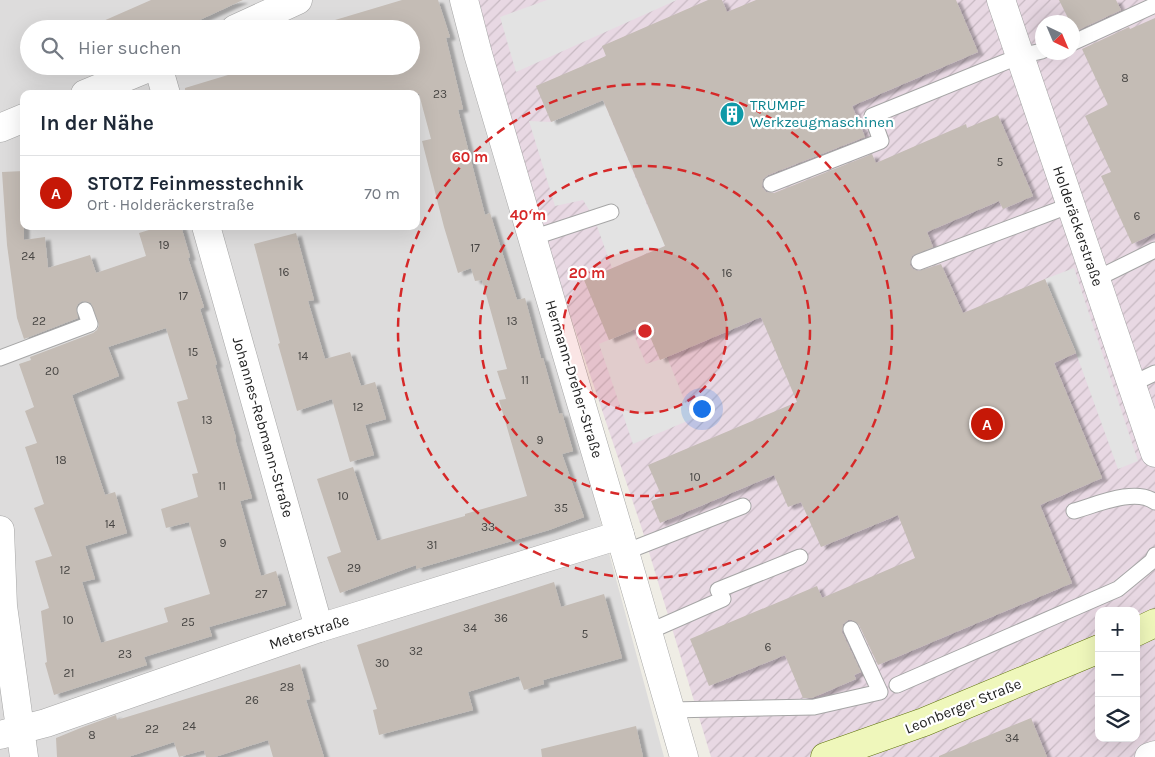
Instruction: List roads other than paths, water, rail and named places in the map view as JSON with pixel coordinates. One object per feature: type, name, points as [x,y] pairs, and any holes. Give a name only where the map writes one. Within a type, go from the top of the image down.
[{"type":"main road","points":[[1140,630],[1155,623]]},
{"type":"main road","name":"Leonberger Straße","points":[[824,757],[924,722],[1095,651]]},
{"type":"street","points":[[255,20],[298,0]]},
{"type":"street","name":"Hermann-Dreher-Straße","points":[[464,0],[478,54],[623,543],[684,757]]},
{"type":"street","name":"Holderäckerstraße","points":[[1001,0],[1032,54],[1071,204],[1096,279],[1143,378],[1155,453]]},
{"type":"street","points":[[95,90],[131,75]]},
{"type":"street","points":[[161,75],[165,90]]},
{"type":"street","points":[[0,128],[20,120]]},
{"type":"street","name":"Johannes-Rebmann-Straße","points":[[207,230],[319,628]]},
{"type":"street","points":[[0,530],[10,732],[24,757]]},
{"type":"street","name":"Meterstraße","points":[[10,732],[319,628],[623,543]]},
{"type":"street","points":[[1149,757],[1155,754]]},
{"type":"lane","points":[[1080,39],[1155,5]]},
{"type":"lane","points":[[772,184],[881,141],[872,116],[1032,54]]},
{"type":"lane","points":[[920,262],[1071,204]]},
{"type":"lane","points":[[532,238],[611,212]]},
{"type":"lane","points":[[1096,279],[1155,250]]},
{"type":"lane","points":[[0,358],[90,324],[85,310]]},
{"type":"lane","points":[[1074,511],[1126,496],[1150,498],[1155,502]]},
{"type":"lane","points":[[623,543],[743,506]]},
{"type":"lane","points":[[897,686],[1118,589],[1152,562],[1155,555]]},
{"type":"lane","points":[[648,632],[722,599],[718,590],[800,557]]},
{"type":"lane","points":[[670,710],[814,707],[880,692],[851,629]]},
{"type":"place","name":"TRUMPF Werkzeugmaschinen","points":[[732,114]]},
{"type":"place","name":"STOTZ Feinmesstechnik","points":[[987,424]]}]
